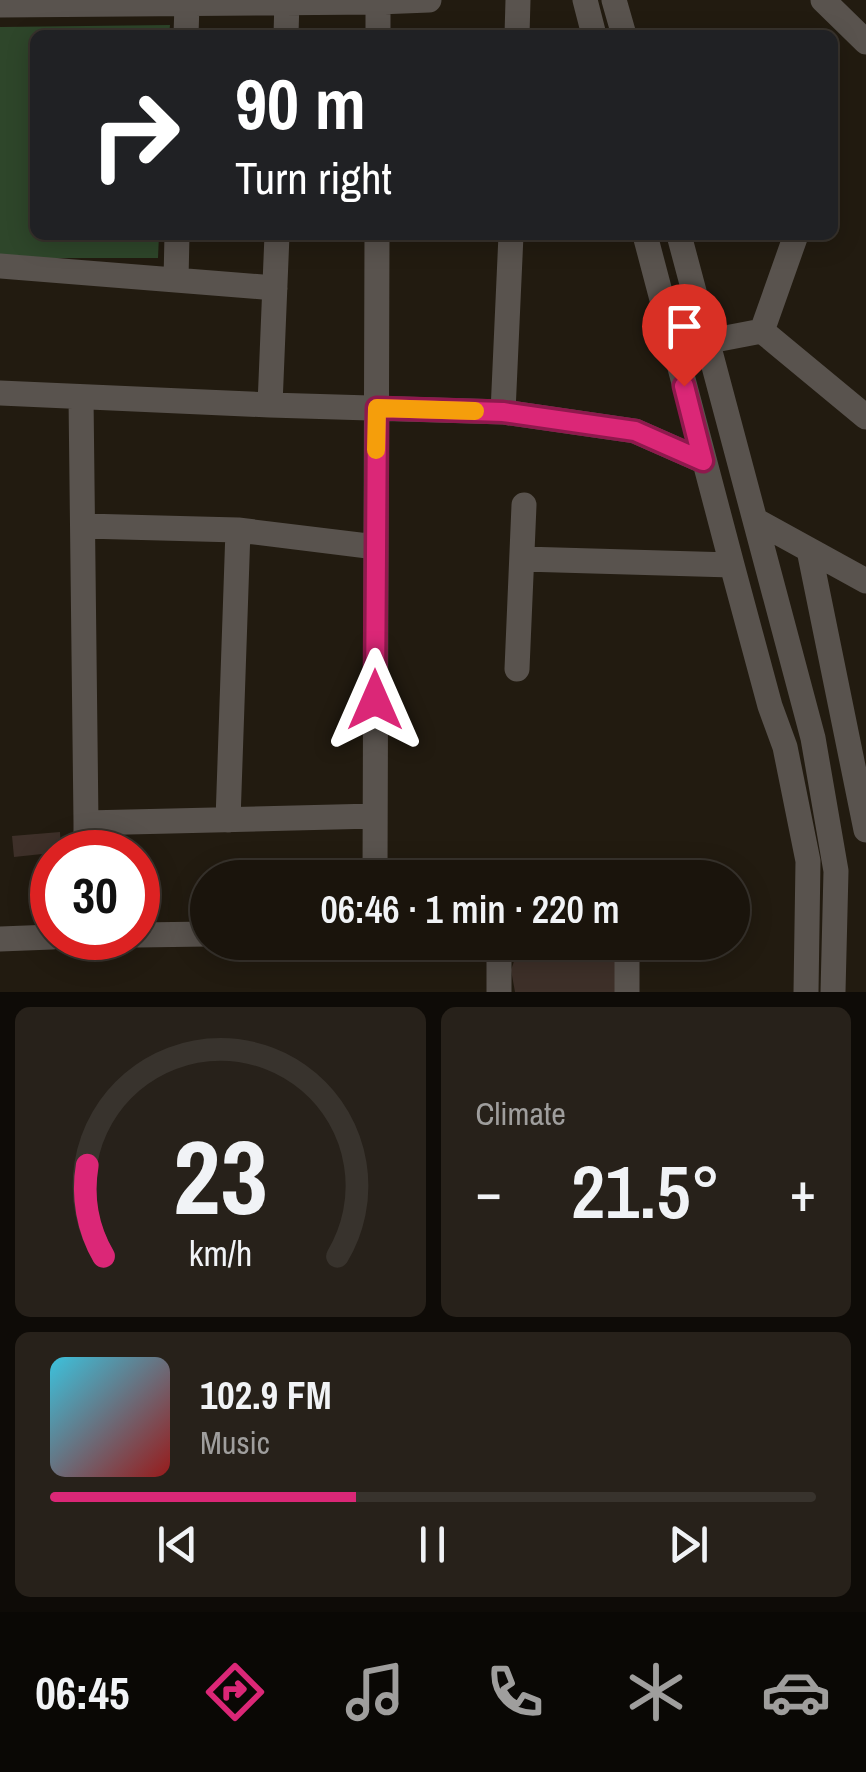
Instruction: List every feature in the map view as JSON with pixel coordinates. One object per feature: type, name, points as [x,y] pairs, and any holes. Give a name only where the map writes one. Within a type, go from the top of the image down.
[{"type":"street","points":[[0,5],[429,0]]},
{"type":"street","points":[[517,30],[518,0]]},
{"type":"street","points":[[585,0],[593,30]]},
{"type":"street","points":[[614,0],[623,30]]},
{"type":"street","points":[[823,0],[866,42]]},
{"type":"street","points":[[286,30],[287,2]]},
{"type":"street","points":[[378,2],[378,30]]},
{"type":"street","points":[[186,30],[187,4]]},
{"type":"street","points":[[176,280],[178,240]]},
{"type":"street","points":[[270,405],[277,240]]},
{"type":"street","points":[[375,860],[378,240]]},
{"type":"street","points":[[503,412],[511,240]]},
{"type":"street","points":[[646,240],[703,461],[784,747],[808,862],[806,992]]},
{"type":"street","points":[[680,240],[813,738],[836,871],[832,992]]},
{"type":"street","points":[[762,331],[794,240]]},
{"type":"street","points":[[0,266],[275,288]]},
{"type":"street","points":[[674,348],[762,331]]},
{"type":"street","points":[[762,331],[866,417]]},
{"type":"street","points":[[0,394],[503,412],[635,431],[703,461]]},
{"type":"street","points":[[81,397],[86,830]]},
{"type":"street","points":[[517,670],[524,505]]},
{"type":"street","points":[[755,520],[866,581]]},
{"type":"street","points":[[84,526],[238,530],[376,546]]},
{"type":"street","points":[[228,820],[238,530]]},
{"type":"street","points":[[809,550],[866,830]]},
{"type":"street","points":[[523,559],[732,565]]},
{"type":"street","points":[[86,823],[375,816]]},
{"type":"street","points":[[160,935],[190,934]]},
{"type":"street","points":[[0,939],[30,938]]},
{"type":"street","points":[[499,992],[500,960]]},
{"type":"street","points":[[627,960],[627,992]]},
{"type":"green space","points":[[170,25],[170,30],[30,30],[30,240],[159,240],[158,258],[0,258],[0,27]]},
{"type":"building","points":[[30,834],[30,855],[14,857],[12,836]]},
{"type":"building","points":[[514,960],[619,960],[615,992],[515,992],[511,970]]},
{"type":"slow traffic","points":[[376,450],[377,408],[475,411]]},
{"type":"route","points":[[375,700],[377,408],[503,412],[635,431],[703,461],[684,386]]}]
